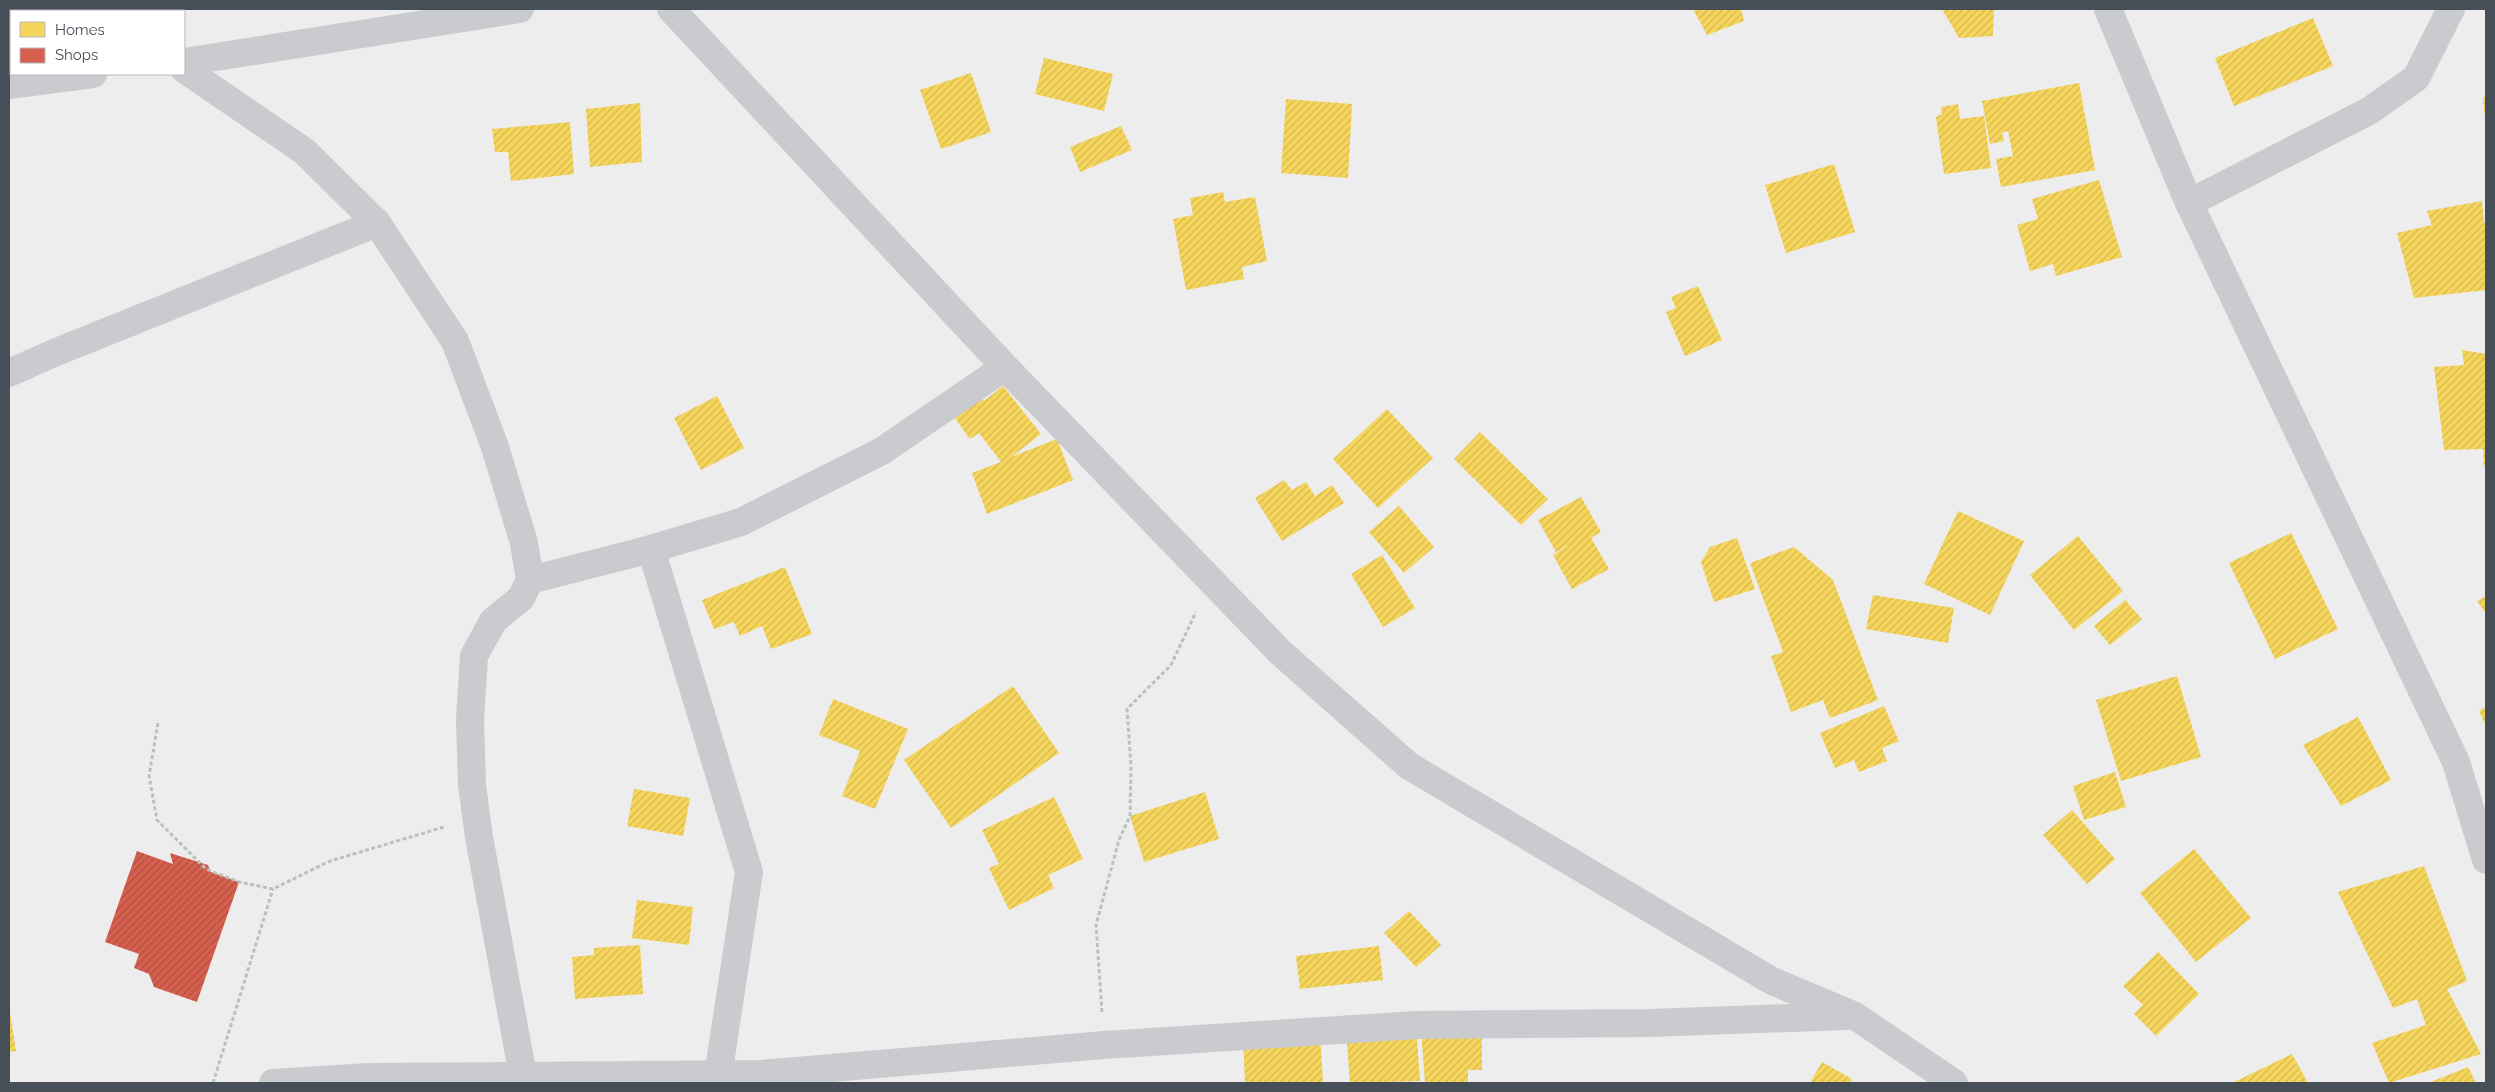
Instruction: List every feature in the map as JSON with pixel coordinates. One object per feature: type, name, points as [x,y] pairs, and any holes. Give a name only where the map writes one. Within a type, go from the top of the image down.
[{"type":"street","points":[[185,62],[520,9]]},
{"type":"street","points":[[671,9],[1004,367],[1280,652],[1409,766],[1772,981],[1855,1016],[1954,1083]]},
{"type":"street","points":[[2108,9],[2190,203],[2456,762],[2486,860]]},
{"type":"street","points":[[2190,203],[2370,111],[2416,78],[2452,9]]},
{"type":"street","points":[[185,70],[304,152],[377,223],[455,341],[495,447],[524,542],[530,580],[521,598],[493,621],[474,656],[470,719],[472,785],[476,817],[523,1076]]},
{"type":"street","points":[[9,85],[85,75]]},
{"type":"street","points":[[9,373],[54,353],[377,223]]},
{"type":"street","points":[[530,580],[651,549],[741,522],[882,452],[1004,367]]},
{"type":"street","points":[[651,549],[749,872],[717,1079]]},
{"type":"street","points":[[273,1083],[369,1077],[523,1076],[717,1079],[1104,1045],[1416,1025],[1649,1023],[1855,1016]]},
{"type":"path","points":[[1104,1045],[1096,925],[1119,840],[1130,816],[1131,766],[1127,709],[1171,665],[1211,580]]},
{"type":"path","points":[[158,723],[149,776],[157,820],[206,869],[239,882],[273,889],[330,861],[476,817]]},
{"type":"path","points":[[212,1083],[273,889]]},
{"type":"building: Homes","points":[[106,9],[139,9],[139,10]]},
{"type":"building: Homes","points":[[1693,9],[1741,9],[1744,21],[1707,35]]},
{"type":"building: Homes","points":[[1942,9],[1994,9],[1993,36],[1959,38]]},
{"type":"building: Homes","points":[[2313,18],[2333,66],[2234,106],[2215,58]]},
{"type":"building: Homes","points":[[1044,58],[1113,74],[1104,111],[1035,94]]},
{"type":"building: Homes","points":[[971,73],[991,132],[941,149],[920,90]]},
{"type":"building: Homes","points":[[2079,83],[2095,170],[2001,187],[1996,159],[2013,156],[2008,131],[2002,133],[2004,141],[1990,144],[1982,101]]},
{"type":"building: Homes","points":[[2483,97],[2486,97],[2486,118],[2485,118]]},
{"type":"building: Homes","points":[[1286,99],[1352,104],[1348,178],[1281,173]]},
{"type":"building: Homes","points":[[640,103],[642,162],[590,167],[586,109]]},
{"type":"building: Homes","points":[[1958,104],[1960,119],[1984,116],[1991,168],[1944,174],[1936,117],[1942,114],[1941,107]]},
{"type":"building: Homes","points":[[570,122],[574,174],[511,181],[508,152],[495,152],[492,129]]},
{"type":"building: Homes","points":[[1121,126],[1132,150],[1080,172],[1070,147]]},
{"type":"building: Homes","points":[[1834,164],[1855,232],[1786,253],[1765,185]]},
{"type":"building: Homes","points":[[2099,180],[2122,257],[2056,276],[2053,264],[2030,271],[2017,225],[2038,219],[2032,199]]},
{"type":"building: Homes","points":[[1223,192],[1225,202],[1255,197],[1267,261],[1242,267],[1244,279],[1186,290],[1173,219],[1193,215],[1190,198]]},
{"type":"building: Homes","points":[[2482,201],[2484,223],[2486,222],[2486,290],[2414,298],[2397,233],[2432,225],[2427,211]]},
{"type":"building: Homes","points":[[1698,286],[1722,340],[1685,356],[1666,312],[1676,308],[1671,297]]},
{"type":"building: Homes","points":[[2462,350],[2486,354],[2486,465],[2484,466],[2483,449],[2444,450],[2434,367],[2464,365]]},
{"type":"building: Homes","points":[[1003,386],[1041,434],[1011,457],[1057,439],[1073,480],[987,514],[972,473],[1001,462],[979,433],[970,439],[954,417],[980,396],[984,401]]},
{"type":"building: Homes","points":[[717,396],[744,448],[701,470],[674,418]]},
{"type":"building: Homes","points":[[1387,409],[1433,458],[1378,508],[1333,459]]},
{"type":"building: Homes","points":[[1480,432],[1548,499],[1521,525],[1454,459]]},
{"type":"building: Homes","points":[[1284,480],[1292,490],[1306,482],[1315,496],[1332,485],[1344,503],[1282,541],[1255,498]]},
{"type":"building: Homes","points":[[1581,497],[1601,532],[1591,538],[1609,569],[1572,589],[1553,555],[1571,544],[1556,552],[1538,520]]},
{"type":"building: Homes","points":[[1399,506],[1434,547],[1404,573],[1369,532]]},
{"type":"building: Homes","points":[[1958,511],[2024,541],[1990,615],[1924,584]]},
{"type":"building: Homes","points":[[2291,533],[2338,629],[2275,659],[2229,563]]},
{"type":"building: Homes","points":[[2078,536],[2123,591],[2074,630],[2030,575]]},
{"type":"building: Homes","points":[[1737,538],[1755,589],[1714,602],[1701,562],[1710,547]]},
{"type":"building: Homes","points":[[1794,547],[1833,580],[1878,700],[1830,718],[1823,700],[1791,712],[1771,656],[1783,652],[1750,563]]},
{"type":"building: Homes","points":[[1382,555],[1415,608],[1383,627],[1351,574]]},
{"type":"building: Homes","points":[[785,567],[812,634],[771,649],[762,626],[740,636],[734,622],[714,629],[702,600]]},
{"type":"building: Homes","points":[[1873,595],[1954,608],[1948,643],[1866,629]]},
{"type":"building: Homes","points":[[2486,596],[2486,614],[2477,601]]},
{"type":"building: Homes","points":[[2125,600],[2142,619],[2110,645],[2094,626]]},
{"type":"building: Homes","points":[[2177,676],[2201,757],[2121,781],[2096,700]]},
{"type":"building: Homes","points":[[1013,686],[1059,753],[951,828],[904,760]]},
{"type":"building: Homes","points":[[833,699],[908,729],[875,809],[842,796],[860,751],[819,735]]},
{"type":"building: Homes","points":[[1884,706],[1899,741],[1882,748],[1887,761],[1859,772],[1854,760],[1835,768],[1820,733]]},
{"type":"building: Homes","points":[[2486,707],[2486,726],[2479,711]]},
{"type":"building: Homes","points":[[2358,717],[2391,780],[2341,806],[2303,745]]},
{"type":"building: Homes","points":[[2115,772],[2126,807],[2084,820],[2073,786]]},
{"type":"building: Homes","points":[[634,789],[690,798],[683,836],[627,826]]},
{"type":"building: Homes","points":[[1205,792],[1219,839],[1144,862],[1130,816]]},
{"type":"building: Homes","points":[[1054,797],[1083,859],[1048,875],[1054,888],[1009,910],[989,868],[999,864],[982,830]]},
{"type":"building: Homes","points":[[2072,810],[2115,859],[2087,884],[2043,835]]},
{"type":"building: Homes","points":[[2194,849],[2251,918],[2196,962],[2140,893]]},
{"type":"building: Homes","points":[[2424,866],[2467,981],[2447,989],[2481,1054],[2389,1083],[2372,1043],[2426,1025],[2417,999],[2393,1008],[2338,892]]},
{"type":"building: Homes","points":[[637,900],[693,907],[689,945],[632,938]]},
{"type":"building: Homes","points":[[1409,911],[1441,945],[1416,967],[1384,933]]},
{"type":"building: Homes","points":[[640,945],[643,994],[575,999],[572,957],[594,955],[594,948]]},
{"type":"building: Homes","points":[[1379,946],[1383,980],[1300,989],[1296,956]]},
{"type":"building: Homes","points":[[2158,952],[2199,994],[2156,1036],[2134,1014],[2143,1005],[2123,986]]},
{"type":"building: Homes","points":[[9,1006],[16,1051],[9,1052]]},
{"type":"building: Homes","points":[[1416,1025],[1420,1081],[1350,1083],[1346,1031]]},
{"type":"building: Homes","points":[[1482,1027],[1482,1070],[1468,1070],[1468,1083],[1425,1083],[1421,1030]]},
{"type":"building: Homes","points":[[1320,1033],[1323,1083],[1245,1083],[1243,1036]]},
{"type":"building: Homes","points":[[2292,1054],[2308,1083],[2232,1083]]},
{"type":"building: Homes","points":[[1822,1062],[1852,1079],[1850,1083],[1810,1083]]},
{"type":"building: Homes","points":[[2468,1067],[2476,1083],[2428,1083]]},
{"type":"building: Shops","points":[[137,851],[173,864],[170,853],[208,865],[211,872],[239,882],[197,1002],[154,987],[149,974],[134,968],[139,954],[105,942]]}]
